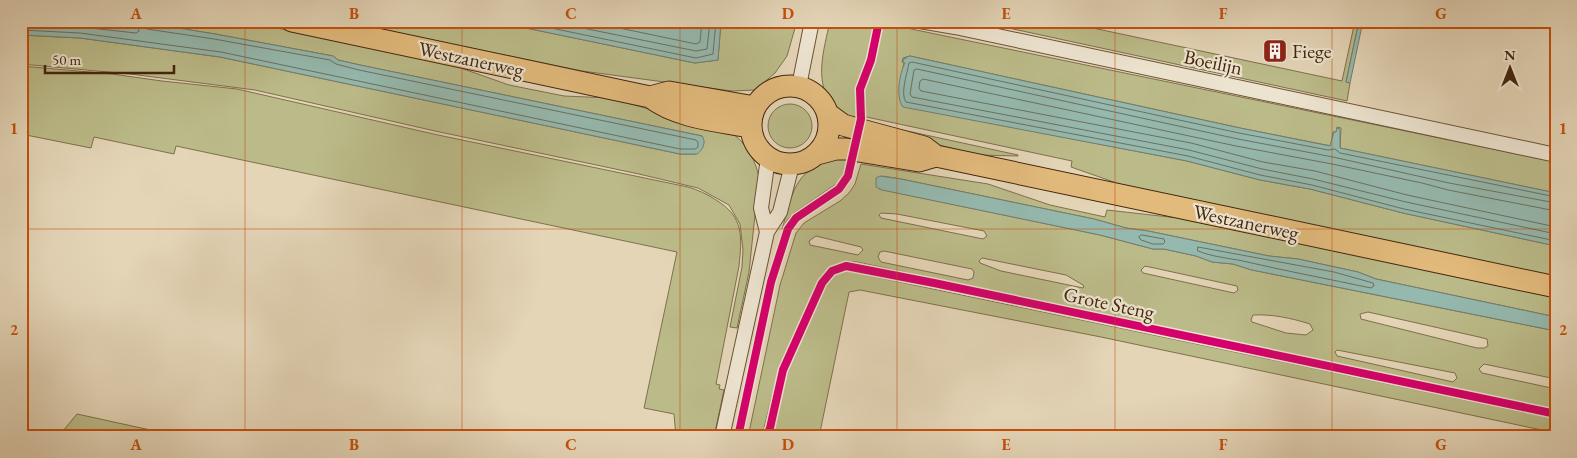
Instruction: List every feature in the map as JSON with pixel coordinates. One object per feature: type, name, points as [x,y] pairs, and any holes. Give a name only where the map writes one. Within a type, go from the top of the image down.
[{"type":"main road","name":"Westzanerweg","points":[[292,21],[650,97],[669,92],[753,117]]},
{"type":"main road","points":[[799,86],[809,90],[824,104],[828,114],[830,132],[824,146],[810,160],[792,165],[784,164],[768,158],[756,145],[753,117],[761,98],[778,87],[799,86]]},
{"type":"main road","name":"Westzanerweg","points":[[828,114],[843,125],[924,147],[936,156],[1556,287]]},
{"type":"main road","name":"Westzanerweg","points":[[817,154],[836,149],[846,149],[920,161],[936,156]]},
{"type":"street","points":[[799,86],[812,21]]},
{"type":"street","name":"Boeilijn","points":[[920,21],[1556,155]]},
{"type":"street","points":[[767,232],[761,208],[768,158]]},
{"type":"street","points":[[722,437],[767,232],[780,212],[792,165]]},
{"type":"green space","points":[[135,21],[244,21],[455,66],[509,85],[564,96],[610,98],[730,132],[741,141],[749,152],[759,177],[749,272],[737,328],[730,327],[742,267],[743,250],[740,224],[729,205],[698,188],[255,90],[130,74],[21,64],[21,35],[80,38],[220,57],[680,154],[696,154],[704,142],[702,136],[360,65],[338,60],[333,56]]},
{"type":"green space","points":[[340,21],[492,21],[695,63],[718,60],[721,21],[797,21],[787,56],[775,73],[755,90],[732,91],[582,71]]},
{"type":"green space","points":[[830,21],[889,21],[895,25],[916,30],[1556,162],[1556,193],[1340,148],[1341,128],[1337,127],[1336,132],[1333,132],[1331,146],[910,56],[903,58],[902,62],[904,63],[902,72],[933,112],[1187,161],[1260,180],[1310,189],[1403,213],[1556,246],[1556,277],[1128,187],[1071,167],[1072,161],[857,115],[855,123],[836,109],[824,89],[822,78],[823,55]]},
{"type":"green space","points":[[976,21],[1060,21],[1342,81],[1355,21],[1359,21],[1346,82],[1350,83],[1347,101]]},
{"type":"green space","points":[[21,66],[112,74],[237,89],[438,135],[688,187],[709,196],[732,213],[739,228],[741,245],[739,266],[716,384],[720,385],[719,389],[724,390],[714,437],[676,437],[674,414],[644,408],[677,252],[176,146],[174,154],[94,137],[91,148],[21,134]]},
{"type":"green space","points":[[790,104],[802,108],[808,114],[812,126],[808,138],[802,144],[790,148],[778,144],[772,138],[768,126],[772,114],[778,108]]},
{"type":"green space","points":[[875,124],[1018,156],[978,155],[896,134]]},
{"type":"green space","points":[[848,157],[844,173],[839,182],[794,213],[782,229],[794,190],[799,181],[814,167],[831,160]]},
{"type":"green space","points":[[861,164],[988,184],[1050,205],[1105,217],[1107,210],[1178,218],[1556,297],[1556,317],[1376,279],[1358,272],[1298,259],[1269,256],[1126,228],[1094,219],[901,179],[882,176],[879,189],[1100,235],[1153,249],[1164,249],[1196,256],[1212,262],[1233,264],[1252,270],[1556,331],[1556,379],[1484,364],[1479,369],[1482,373],[1556,389],[1556,410],[857,262],[846,262],[837,264],[821,276],[780,365],[763,432],[760,437],[748,437],[780,285],[796,233],[804,223],[840,201],[855,184]],"holes":[[[881,213],[897,214],[984,231],[987,236],[983,239],[881,218],[879,215]],[[816,236],[861,247],[863,250],[858,255],[810,245],[809,241]],[[884,251],[972,269],[974,272],[973,278],[968,280],[881,262],[878,257],[880,252]],[[982,258],[1066,275],[1084,287],[1001,271],[979,261]],[[1145,266],[1237,286],[1238,290],[1234,293],[1143,273],[1141,270]],[[1368,312],[1487,339],[1488,346],[1477,348],[1361,319],[1360,314]],[[1253,315],[1274,316],[1310,324],[1313,330],[1306,335],[1286,333],[1252,322]],[[1337,350],[1455,373],[1457,378],[1453,382],[1337,356],[1335,352]]]},
{"type":"green space","points":[[847,271],[1556,419],[1556,433],[1101,337],[860,290],[849,292],[819,437],[771,437],[787,372],[795,352],[827,283],[837,273]]},
{"type":"green space","points":[[77,414],[155,431],[157,437],[58,437]]},
{"type":"water","points":[[21,21],[135,21],[215,34],[333,56],[338,60],[360,65],[702,136],[704,144],[701,151],[697,154],[680,154],[220,57],[80,38],[21,35]]},
{"type":"water","points":[[492,21],[721,21],[718,60],[695,63]]},
{"type":"water","points":[[1359,21],[1363,21],[1350,83],[1346,82]]},
{"type":"water","points":[[910,56],[1330,146],[1337,128],[1340,129],[1340,148],[1556,193],[1556,246],[1403,213],[1310,189],[1260,180],[1187,161],[903,107],[899,97],[899,85],[905,63],[903,62],[904,58],[906,59],[906,57]]},
{"type":"water","points":[[880,176],[1094,219],[1126,228],[1269,256],[1298,259],[1358,272],[1376,279],[1556,317],[1556,331],[1252,270],[1233,264],[1212,262],[1196,256],[1164,249],[1153,249],[1100,235],[882,190],[876,187],[876,178]]},
{"type":"cycle path","points":[[738,437],[771,282],[788,229],[796,218],[839,189],[848,176],[861,119],[860,89],[871,60],[879,21]]},
{"type":"cycle path","name":"Grote Steng","points":[[766,437],[770,428],[783,370],[822,283],[832,271],[846,266],[1556,414]]},
{"type":"place","name":"Fiege","points":[[1275,51]]}]
